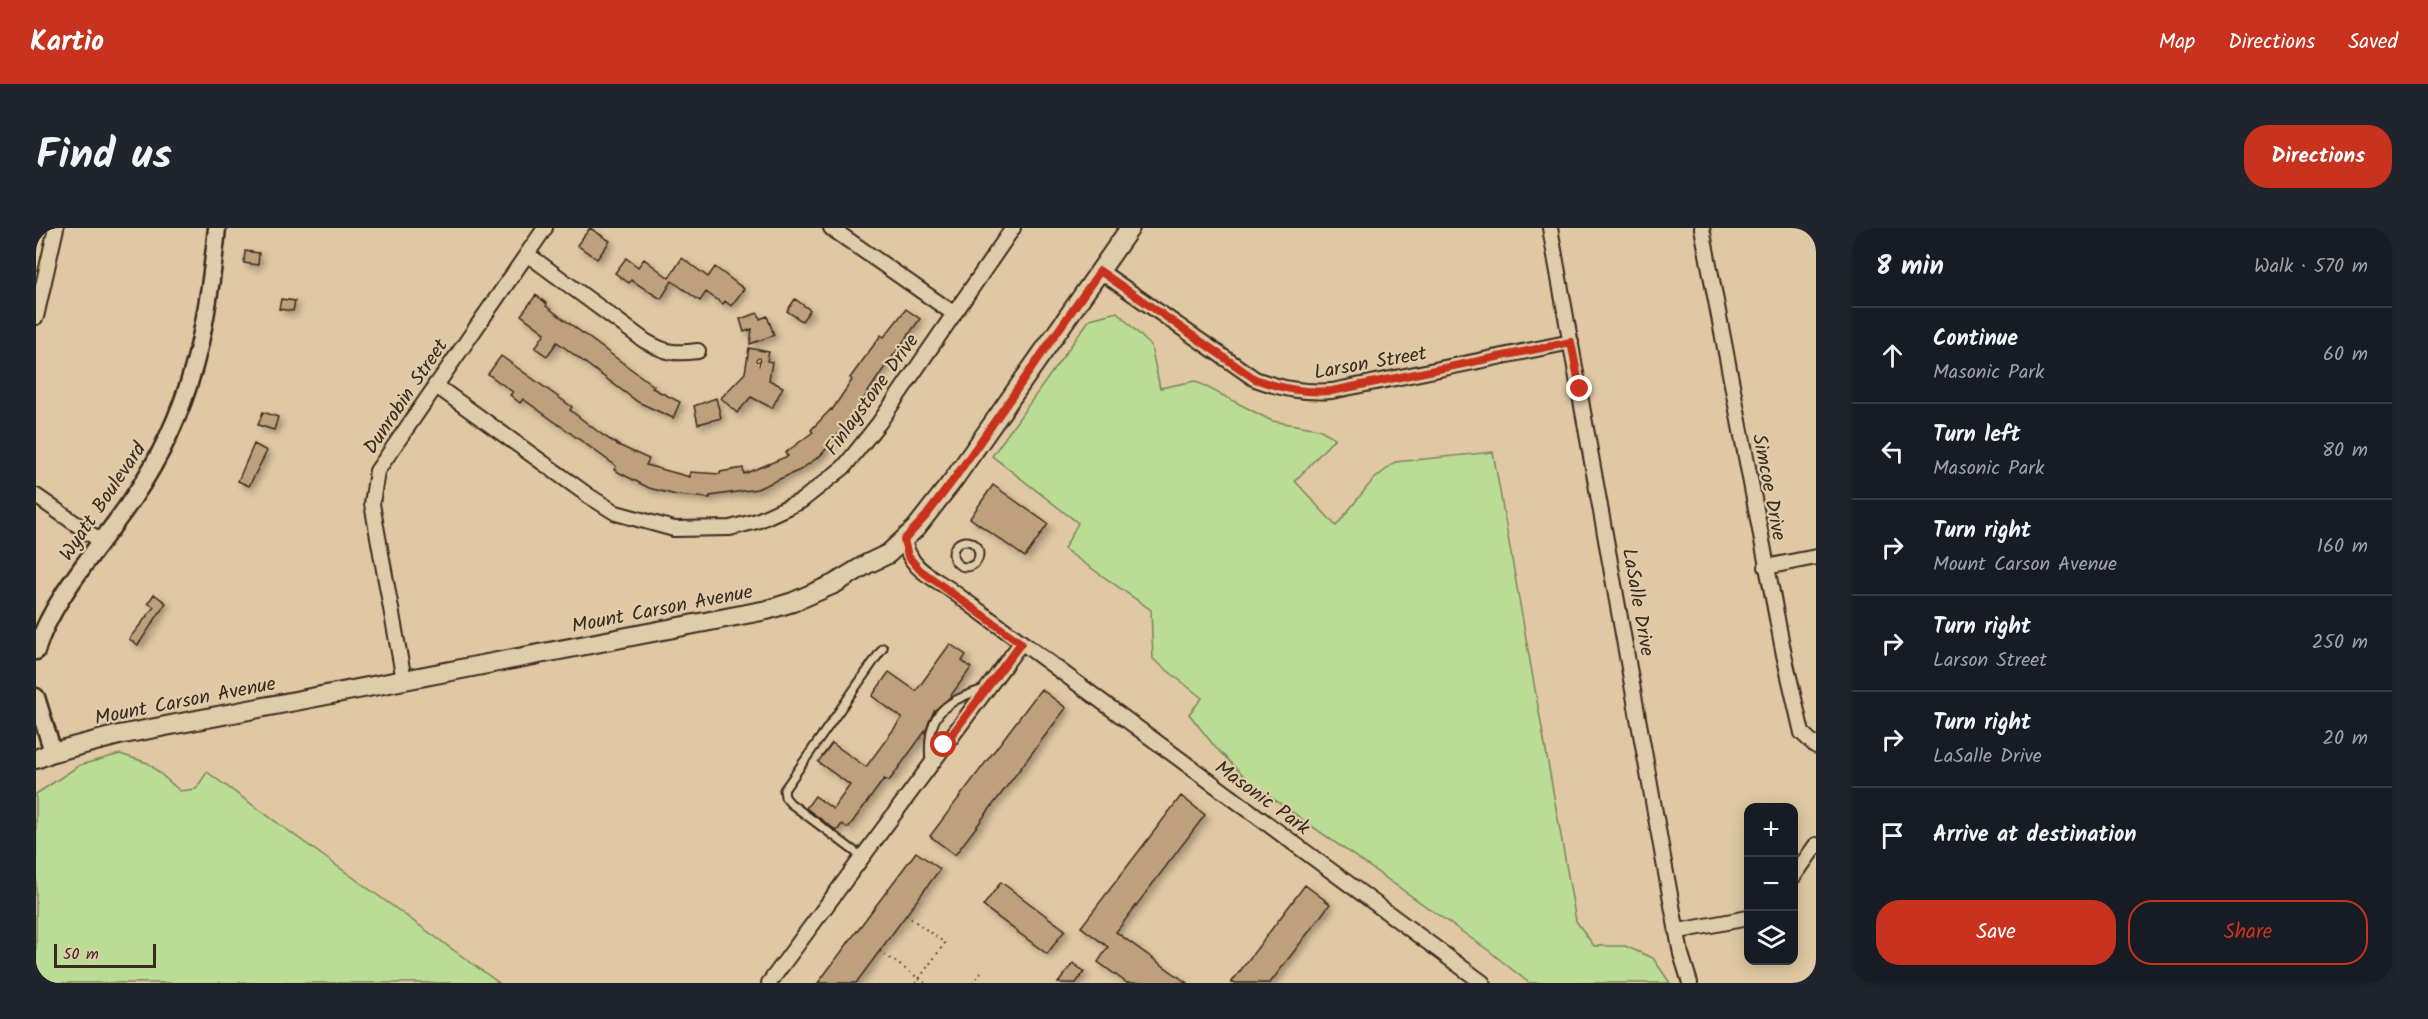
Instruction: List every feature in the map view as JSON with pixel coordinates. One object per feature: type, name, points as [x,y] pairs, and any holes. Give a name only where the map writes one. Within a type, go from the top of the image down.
[{"type":"main road","name":"Mount Carson Avenue","points":[[45,755],[141,731],[767,610],[794,602],[834,584],[888,554],[923,520],[1130,228]]},
{"type":"street","points":[[36,317],[56,228]]},
{"type":"street","name":"Wyatt Boulevard","points":[[36,651],[51,616],[154,466],[174,424],[190,386],[208,310],[217,228]]},
{"type":"street","name":"Dunrobin Street","points":[[404,680],[373,512],[377,471],[545,228]]},
{"type":"street","points":[[831,228],[953,313]]},
{"type":"street","name":"Finlaystone Drive","points":[[435,385],[616,513],[674,529],[730,528],[757,521],[801,501],[844,467],[879,423],[1013,228]]},
{"type":"street","name":"LaSalle Drive","points":[[1550,228],[1663,857],[1690,983]]},
{"type":"street","name":"Simcoe Drive","points":[[1701,228],[1766,567],[1802,733],[1816,746]]},
{"type":"street","points":[[527,254],[663,352],[680,354],[698,351]]},
{"type":"street","name":"Larson Street","points":[[1100,271],[1255,379],[1280,389],[1310,393],[1332,391],[1571,342]]},
{"type":"street","points":[[36,496],[102,542]]},
{"type":"street","name":"Masonic Park","points":[[904,540],[908,556],[920,570],[1483,983]]},
{"type":"street","points":[[1766,567],[1816,557]]},
{"type":"street","points":[[769,983],[1021,643]]},
{"type":"street","points":[[36,697],[45,755]]},
{"type":"street","points":[[1798,870],[1816,845]]},
{"type":"street","points":[[1679,931],[1744,919]]},
{"type":"lane","points":[[862,857],[790,803],[785,797],[784,789],[883,648]]},
{"type":"lane","points":[[930,764],[930,731],[940,711],[951,701],[987,689]]},
{"type":"path","points":[[906,915],[945,943],[917,981]]},
{"type":"path","points":[[880,951],[917,981],[925,983]]},
{"type":"path","points":[[973,983],[983,969]]},
{"type":"path","points":[[976,979],[982,983]]},
{"type":"green space","points":[[1117,312],[1151,346],[1160,388],[1195,381],[1272,421],[1319,429],[1335,438],[1295,481],[1336,526],[1372,481],[1395,462],[1493,452],[1576,921],[1594,946],[1625,946],[1653,958],[1670,983],[1529,983],[1488,950],[1252,784],[1215,747],[1189,714],[1202,698],[1153,659],[1151,610],[1064,549],[1078,523],[992,456],[1090,319]]},
{"type":"green space","points":[[120,754],[148,763],[180,791],[196,789],[207,772],[499,983],[36,983],[36,794],[80,765]]},
{"type":"building","points":[[590,228],[610,241],[597,259],[577,245]]},
{"type":"building","points":[[245,251],[259,253],[258,265],[244,263]]},
{"type":"building","points":[[626,258],[638,267],[644,259],[669,278],[682,258],[708,277],[715,267],[744,289],[731,306],[725,301],[723,304],[706,292],[700,301],[672,281],[661,299],[631,280],[629,283],[615,273]]},
{"type":"building","points":[[536,295],[547,304],[546,306],[654,386],[652,388],[680,402],[673,418],[638,402],[557,342],[547,356],[535,348],[545,333],[521,315]]},
{"type":"building","points":[[281,299],[295,301],[293,311],[279,309]]},
{"type":"building","points":[[795,299],[810,310],[802,321],[787,311]]},
{"type":"building","points":[[906,309],[920,319],[847,424],[821,455],[800,470],[757,489],[710,496],[710,498],[676,495],[649,488],[614,470],[616,466],[523,399],[520,403],[510,395],[513,392],[488,374],[501,356],[572,407],[570,410],[601,434],[618,445],[649,459],[646,465],[690,477],[690,472],[720,474],[720,472],[743,468],[744,474],[788,456],[785,453],[813,432],[811,430],[832,410],[852,380],[850,378],[881,335],[884,337]]},
{"type":"building","points":[[758,313],[760,319],[767,316],[774,335],[750,344],[752,329],[744,332],[740,319]]},
{"type":"building","points":[[749,348],[769,352],[767,361],[772,362],[769,380],[783,387],[772,408],[751,397],[737,413],[721,398],[745,373]]},
{"type":"building","points":[[716,398],[721,418],[698,424],[694,406]]},
{"type":"building","points":[[263,412],[278,417],[274,430],[258,425]]},
{"type":"building","points":[[254,444],[267,451],[249,486],[238,481]]},
{"type":"building","points":[[993,485],[1048,524],[1025,557],[970,518]]},
{"type":"building","points":[[154,594],[166,603],[138,645],[129,639],[154,607],[148,603]]},
{"type":"building","points":[[950,644],[966,655],[962,661],[971,668],[949,698],[934,711],[926,730],[889,781],[884,779],[848,828],[842,824],[837,831],[806,808],[815,796],[833,809],[850,785],[818,762],[832,743],[866,767],[902,718],[872,696],[889,672],[916,691]]},
{"type":"building","points":[[1041,689],[1066,708],[955,855],[930,836]]},
{"type":"building","points":[[1181,796],[1205,815],[1116,932],[1187,983],[1127,983],[1098,962],[1108,947],[1081,927]]},
{"type":"building","points":[[916,852],[940,869],[856,983],[818,983]]},
{"type":"building","points":[[1001,882],[1065,930],[1047,954],[983,906]]},
{"type":"building","points":[[1305,885],[1330,904],[1270,983],[1231,983]]},
{"type":"building","points":[[1073,963],[1084,972],[1076,983],[1058,983]]},
{"type":"route","points":[[944,745],[1021,643],[948,588],[920,570],[908,556],[904,540],[936,504],[1100,271],[1255,379],[1280,389],[1310,393],[1332,391],[1571,342],[1580,389]]}]
